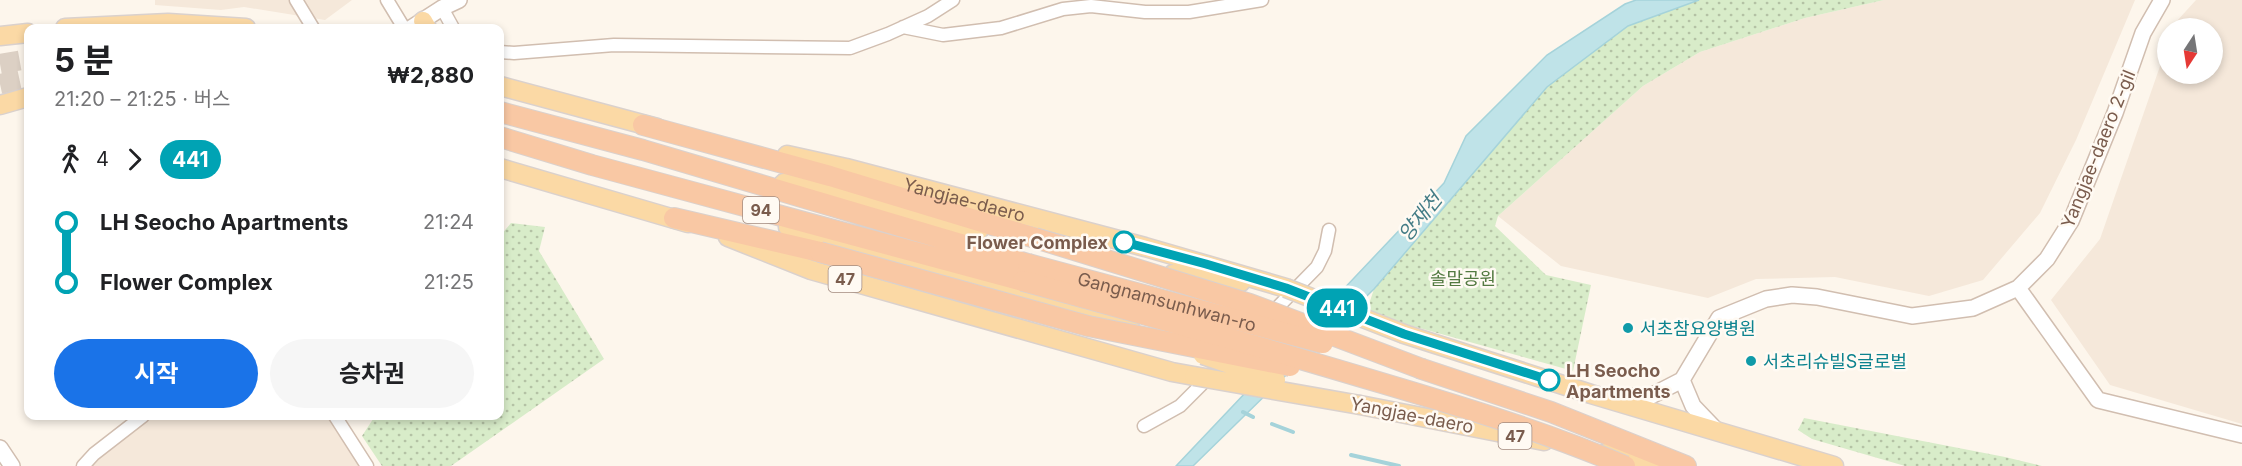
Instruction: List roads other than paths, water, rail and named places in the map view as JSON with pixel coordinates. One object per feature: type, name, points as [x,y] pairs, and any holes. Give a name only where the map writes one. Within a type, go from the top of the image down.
[{"type":"highway","points":[[504,113],[644,150]]},
{"type":"highway","points":[[643,125],[830,176],[1250,304],[1422,369]]},
{"type":"highway","name":"94","points":[[504,138],[592,165],[1025,273]]},
{"type":"highway","name":"Gangnamsunhwan-ro","points":[[644,150],[1025,273],[1506,421],[1625,466]]},
{"type":"highway","points":[[674,218],[820,252],[1088,326],[1217,353],[1340,375],[1418,394]]},
{"type":"highway","name":"Gangnamsunhwan-ro","points":[[1025,273],[1422,369],[1551,412],[1686,466]]},
{"type":"main road","points":[[147,24],[184,24]]},
{"type":"main road","points":[[0,36],[24,33]]},
{"type":"main road","name":"Yangjae-daero","points":[[504,87],[643,125],[846,168],[1206,264],[1279,286],[1404,334],[1591,394],[1834,466]]},
{"type":"main road","points":[[0,105],[24,99]]},
{"type":"main road","points":[[644,150],[1138,268],[1279,286]]},
{"type":"main road","points":[[592,165],[831,240],[1084,311],[1195,353],[1325,397]]},
{"type":"main road","name":"Yangjae-daero","points":[[504,169],[674,218],[811,270],[1172,372],[1325,397],[1670,466]]},
{"type":"street","points":[[296,0],[311,24]]},
{"type":"street","points":[[387,0],[402,24]]},
{"type":"street","points":[[422,24],[442,8],[459,0]]},
{"type":"street","points":[[504,52],[614,45],[850,48],[928,16],[953,0]]},
{"type":"street","points":[[903,27],[943,35],[1001,28],[1063,9],[1090,6],[1146,12],[1189,12],[1262,0]]},
{"type":"street","name":"Yangjae-daero 2-gil","points":[[1682,380],[1719,318],[1766,299],[1792,295],[1817,297],[1912,316],[1972,308],[2018,288],[2047,259],[2071,222],[2115,113],[2143,33],[2162,0]]},
{"type":"street","points":[[442,8],[451,24]]},
{"type":"street","points":[[1144,426],[1180,406],[1317,267],[1325,251],[1329,230]]},
{"type":"street","points":[[2018,288],[2098,400],[2242,435]]},
{"type":"street","points":[[1591,394],[1649,397],[1682,380],[1693,406],[1717,431]]},
{"type":"street","points":[[83,466],[94,454],[138,420]]},
{"type":"street","points":[[337,420],[367,466]]},
{"type":"street","points":[[0,448],[12,466]]},
{"type":"water","name":"양재천","points":[[1636,0],[1699,0],[1628,26],[1547,87],[1374,289],[1193,466],[1176,466],[1444,183],[1466,136],[1547,55],[1625,4]]},
{"type":"waterway","points":[[1243,412],[1253,417]]},
{"type":"waterway","points":[[1272,424],[1293,432]]},
{"type":"waterway","points":[[1351,455],[1399,466]]},
{"type":"tunnel","points":[[0,64],[24,60]]},
{"type":"tunnel","points":[[0,84],[24,79]]},
{"type":"place","name":"Flower Complex","points":[[1124,242]]},
{"type":"place","name":"서초참요양병원","points":[[1628,328]]},
{"type":"place","name":"서초리슈빌S글로벌","points":[[1751,361]]},
{"type":"place","name":"LH Seocho Apartments","points":[[1549,380]]},
{"type":"park label","name":"솔말공원","points":[[1463,278]]}]
